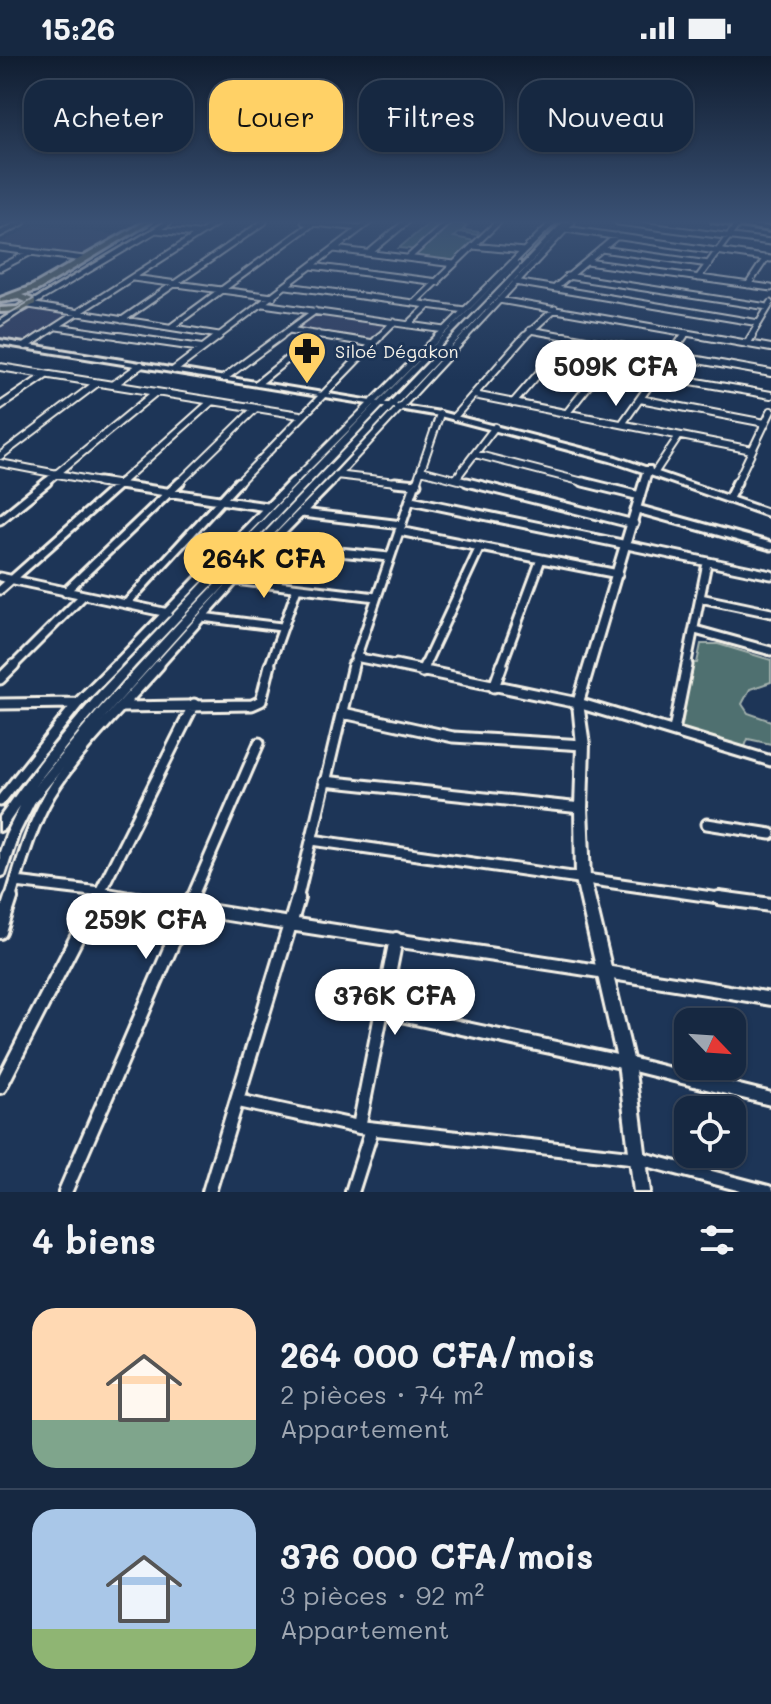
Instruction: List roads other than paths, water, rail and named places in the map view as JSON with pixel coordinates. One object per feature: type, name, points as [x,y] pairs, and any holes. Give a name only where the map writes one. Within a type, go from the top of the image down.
[{"type":"highway","points":[[4,299],[59,275]]},
{"type":"highway","points":[[0,312],[26,305],[36,292],[63,275]]},
{"type":"highway","points":[[4,299],[26,305]]},
{"type":"street","points":[[0,323],[78,275]]},
{"type":"street","points":[[26,346],[136,275]]},
{"type":"street","points":[[122,320],[188,275]]},
{"type":"street","points":[[171,327],[242,275]]},
{"type":"street","points":[[174,370],[300,275]]},
{"type":"street","points":[[383,275],[438,282]]},
{"type":"street","points":[[414,303],[444,275]]},
{"type":"street","points":[[0,826],[25,788],[87,711],[500,275]]},
{"type":"street","points":[[0,801],[78,703],[267,507],[509,275]]},
{"type":"street","points":[[0,932],[28,842],[49,796],[74,761],[235,580],[302,513],[515,275]]},
{"type":"street","points":[[0,872],[12,835],[38,790],[184,623],[521,275]]},
{"type":"street","points":[[677,275],[771,288]]},
{"type":"street","points":[[748,285],[755,275]]},
{"type":"street","points":[[556,287],[567,276],[770,304],[747,344]]},
{"type":"street","points":[[132,278],[273,297]]},
{"type":"street","points":[[515,282],[759,323]]},
{"type":"street","points":[[287,286],[465,310]]},
{"type":"street","points":[[499,300],[771,348]]},
{"type":"street","points":[[263,304],[445,330]]},
{"type":"street","points":[[26,305],[219,335]]},
{"type":"street","points":[[408,325],[429,305]]},
{"type":"street","points":[[454,417],[530,330],[555,309]]},
{"type":"street","points":[[224,378],[316,311]]},
{"type":"street","points":[[126,604],[300,415],[394,322]]},
{"type":"street","points":[[57,327],[202,348]]},
{"type":"street","points":[[289,330],[371,343]]},
{"type":"street","points":[[530,330],[771,373]]},
{"type":"street","points":[[622,424],[686,333]]},
{"type":"street","points":[[258,383],[318,334]]},
{"type":"street","points":[[513,403],[570,337]]},
{"type":"street","points":[[0,342],[378,402],[454,417],[652,471],[771,514]]},
{"type":"street","points":[[566,414],[620,346]]},
{"type":"street","points":[[113,385],[141,365]]},
{"type":"street","points":[[0,367],[300,415]]},
{"type":"street","points":[[0,406],[46,374]]},
{"type":"street","points":[[657,375],[771,395]]},
{"type":"street","points":[[0,456],[97,383]]},
{"type":"street","points":[[0,520],[156,392]]},
{"type":"street","points":[[474,395],[752,450]]},
{"type":"street","points":[[640,399],[765,423]]},
{"type":"street","points":[[0,590],[212,401]]},
{"type":"street","points":[[65,592],[256,408]]},
{"type":"street","points":[[729,498],[771,411]]},
{"type":"street","points":[[209,1192],[291,926],[355,657],[440,414]]},
{"type":"street","points":[[457,477],[495,427]]},
{"type":"street","points":[[642,1192],[626,1063],[583,879],[583,745],[578,703],[639,502],[652,471],[679,436]]},
{"type":"street","points":[[475,454],[639,502],[771,546]]},
{"type":"street","points":[[0,463],[118,485],[267,507]]},
{"type":"street","points":[[421,470],[634,524]]},
{"type":"street","points":[[336,475],[417,484]]},
{"type":"street","points":[[411,500],[771,575]]},
{"type":"street","points":[[302,513],[400,528],[618,574]]},
{"type":"street","points":[[269,545],[389,557]]},
{"type":"street","points":[[422,672],[480,547]]},
{"type":"street","points":[[494,687],[541,559]]},
{"type":"street","points":[[674,730],[707,563]]},
{"type":"street","points":[[0,577],[168,613]]},
{"type":"street","points":[[235,580],[376,597]]},
{"type":"street","points":[[121,707],[252,705],[261,701],[281,627],[297,588]]},
{"type":"street","points":[[0,679],[83,596]]},
{"type":"street","points":[[700,598],[771,613]]},
{"type":"street","points":[[202,617],[281,627]]},
{"type":"street","points":[[695,630],[771,651]]},
{"type":"street","points":[[355,657],[578,703],[771,761]]},
{"type":"street","points":[[0,704],[78,703]]},
{"type":"street","points":[[0,1087],[194,704]]},
{"type":"street","points":[[343,713],[453,737],[583,745]]},
{"type":"street","points":[[65,1192],[259,743]]},
{"type":"street","points":[[324,781],[581,808]]},
{"type":"street","points":[[707,824],[771,834]]},
{"type":"street","points":[[312,840],[771,905]]},
{"type":"street","points":[[16,882],[100,892],[291,926],[603,970],[771,999]]},
{"type":"street","points":[[352,1192],[396,939]]},
{"type":"street","points":[[382,1011],[626,1063],[771,1099]]},
{"type":"street","points":[[238,1101],[365,1128],[639,1158],[768,1192]]},
{"type":"railway","points":[[0,319],[74,275]]},
{"type":"place","name":"Siloé Dégakon","points":[[307,385]]}]
